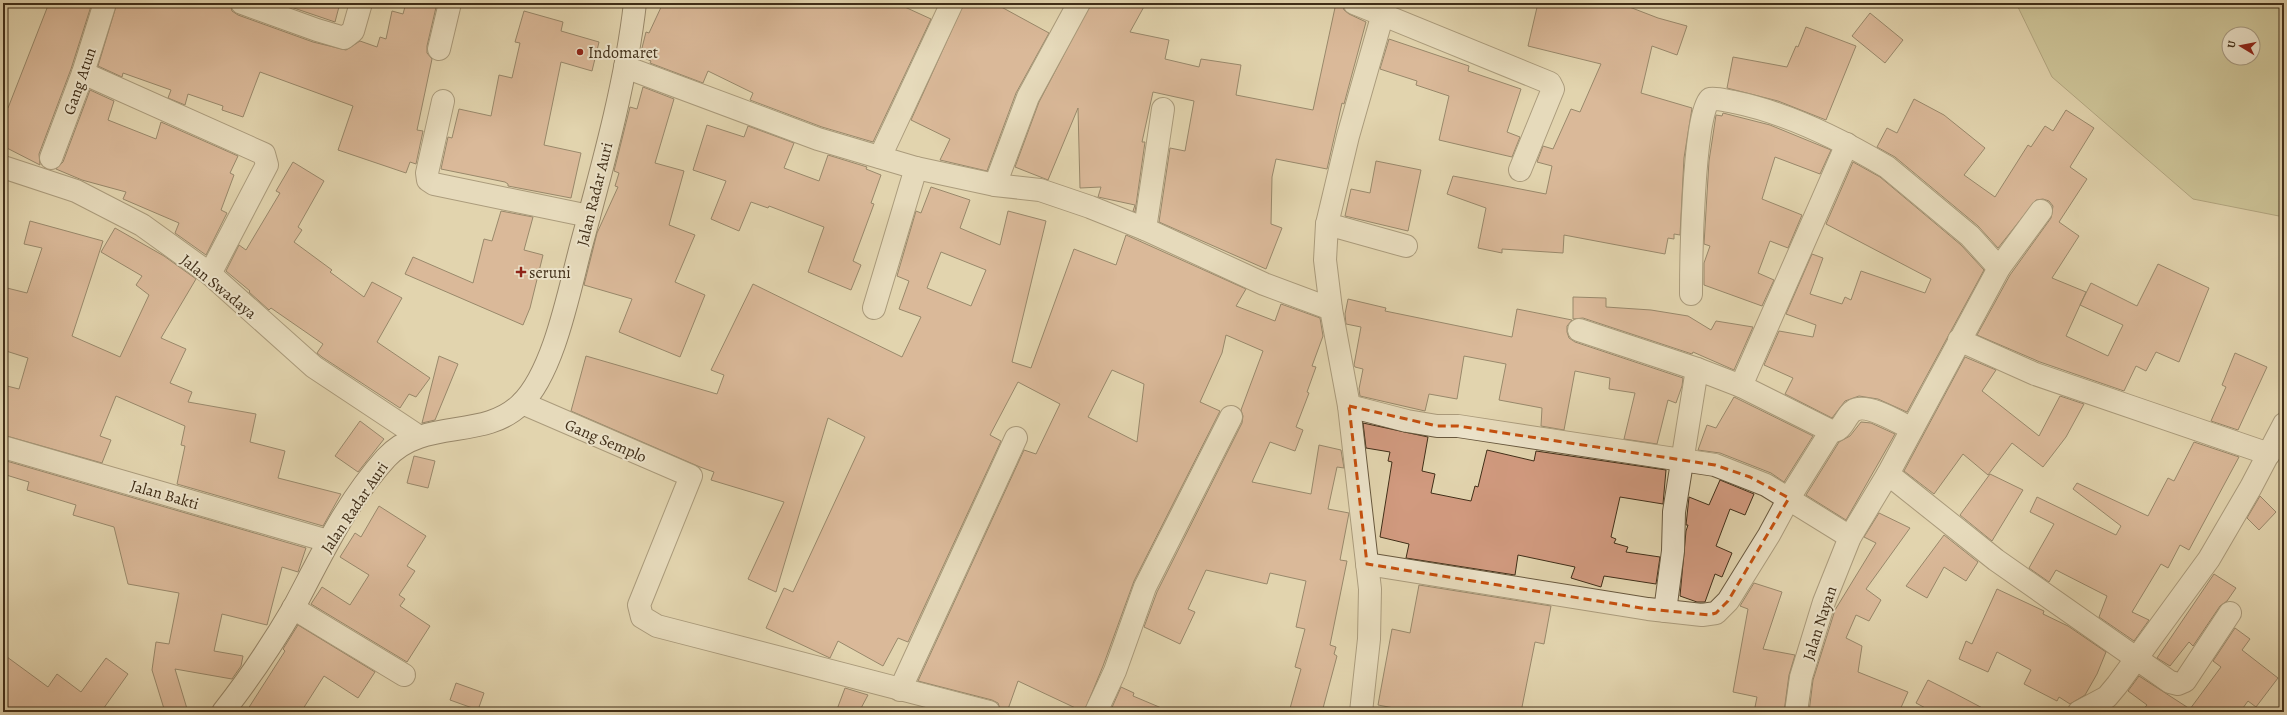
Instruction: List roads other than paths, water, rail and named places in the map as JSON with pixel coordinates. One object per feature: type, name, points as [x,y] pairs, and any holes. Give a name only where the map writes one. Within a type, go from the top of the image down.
[{"type":"street","name":"Gang Atun","points":[[51,158],[83,73],[105,3]]},
{"type":"street","points":[[242,3],[344,38],[353,32],[361,3]]},
{"type":"street","points":[[439,49],[450,3]]},
{"type":"street","name":"Jalan Radar Auri","points":[[223,712],[251,674],[293,608],[328,541],[385,459],[405,442],[418,436],[433,432],[489,423],[501,418],[522,403],[539,376],[556,341],[589,216],[625,67],[635,3]]},
{"type":"street","points":[[880,157],[952,3]]},
{"type":"street","points":[[995,185],[1028,97],[1079,3]]},
{"type":"street","points":[[1354,3],[1384,8],[1550,83],[1553,89],[1520,170]]},
{"type":"street","points":[[1361,712],[1369,639],[1370,589],[1349,406],[1331,309],[1325,260],[1327,224],[1348,136],[1384,8]]},
{"type":"street","points":[[625,67],[818,139],[916,168],[995,185],[1040,190],[1090,206],[1145,229],[1264,284],[1331,309]]},
{"type":"street","points":[[83,73],[264,154],[267,165],[210,274]]},
{"type":"street","points":[[1691,294],[1692,223],[1701,128],[1706,102],[1715,98],[1764,108],[1847,144],[1887,167],[1970,236],[1999,268]]},
{"type":"street","points":[[443,101],[427,173],[428,180],[434,184],[589,216]]},
{"type":"street","points":[[1145,229],[1163,109]]},
{"type":"street","points":[[1741,386],[1847,144]]},
{"type":"street","name":"Jalan Swadaya","points":[[3,167],[76,191],[142,225],[210,274],[314,367],[418,436]]},
{"type":"street","points":[[874,308],[916,168]]},
{"type":"street","name":"Jalan Nayan","points":[[1796,712],[1801,677],[1824,602],[1850,537],[1888,474],[1999,268],[2041,211]]},
{"type":"street","points":[[1327,224],[1406,246]]},
{"type":"street","points":[[1579,330],[1697,369],[1741,386],[1832,431]]},
{"type":"street","points":[[1959,340],[2035,374],[2269,454]]},
{"type":"street","points":[[1665,611],[1673,551],[1674,512],[1697,369]]},
{"type":"street","name":"Gang Semplo","points":[[522,403],[691,476],[639,605],[642,617],[657,626],[900,690]]},
{"type":"street","points":[[1349,406],[1437,426],[1458,426],[1681,462],[1702,463],[1734,471],[1766,485],[1789,498],[1850,537]]},
{"type":"street","points":[[1367,564],[1665,611],[1709,615],[1721,610],[1769,535],[1789,498],[1832,431],[1839,429],[1853,410],[1871,410],[1912,429]]},
{"type":"street","points":[[1096,712],[1115,671],[1145,587],[1230,417]]},
{"type":"street","points":[[2079,712],[2107,697],[2209,559],[2269,454],[2284,424]]},
{"type":"street","points":[[989,712],[900,690],[1016,438]]},
{"type":"street","name":"Jalan Bakti","points":[[3,448],[328,541]]},
{"type":"street","points":[[1888,474],[1996,560],[2170,682],[2178,684],[2185,682],[2230,613]]},
{"type":"street","points":[[293,608],[404,674]]},
{"type":"place","name":"Indomaret","points":[[580,52]]},
{"type":"place","name":"seruni","points":[[521,272]]}]
